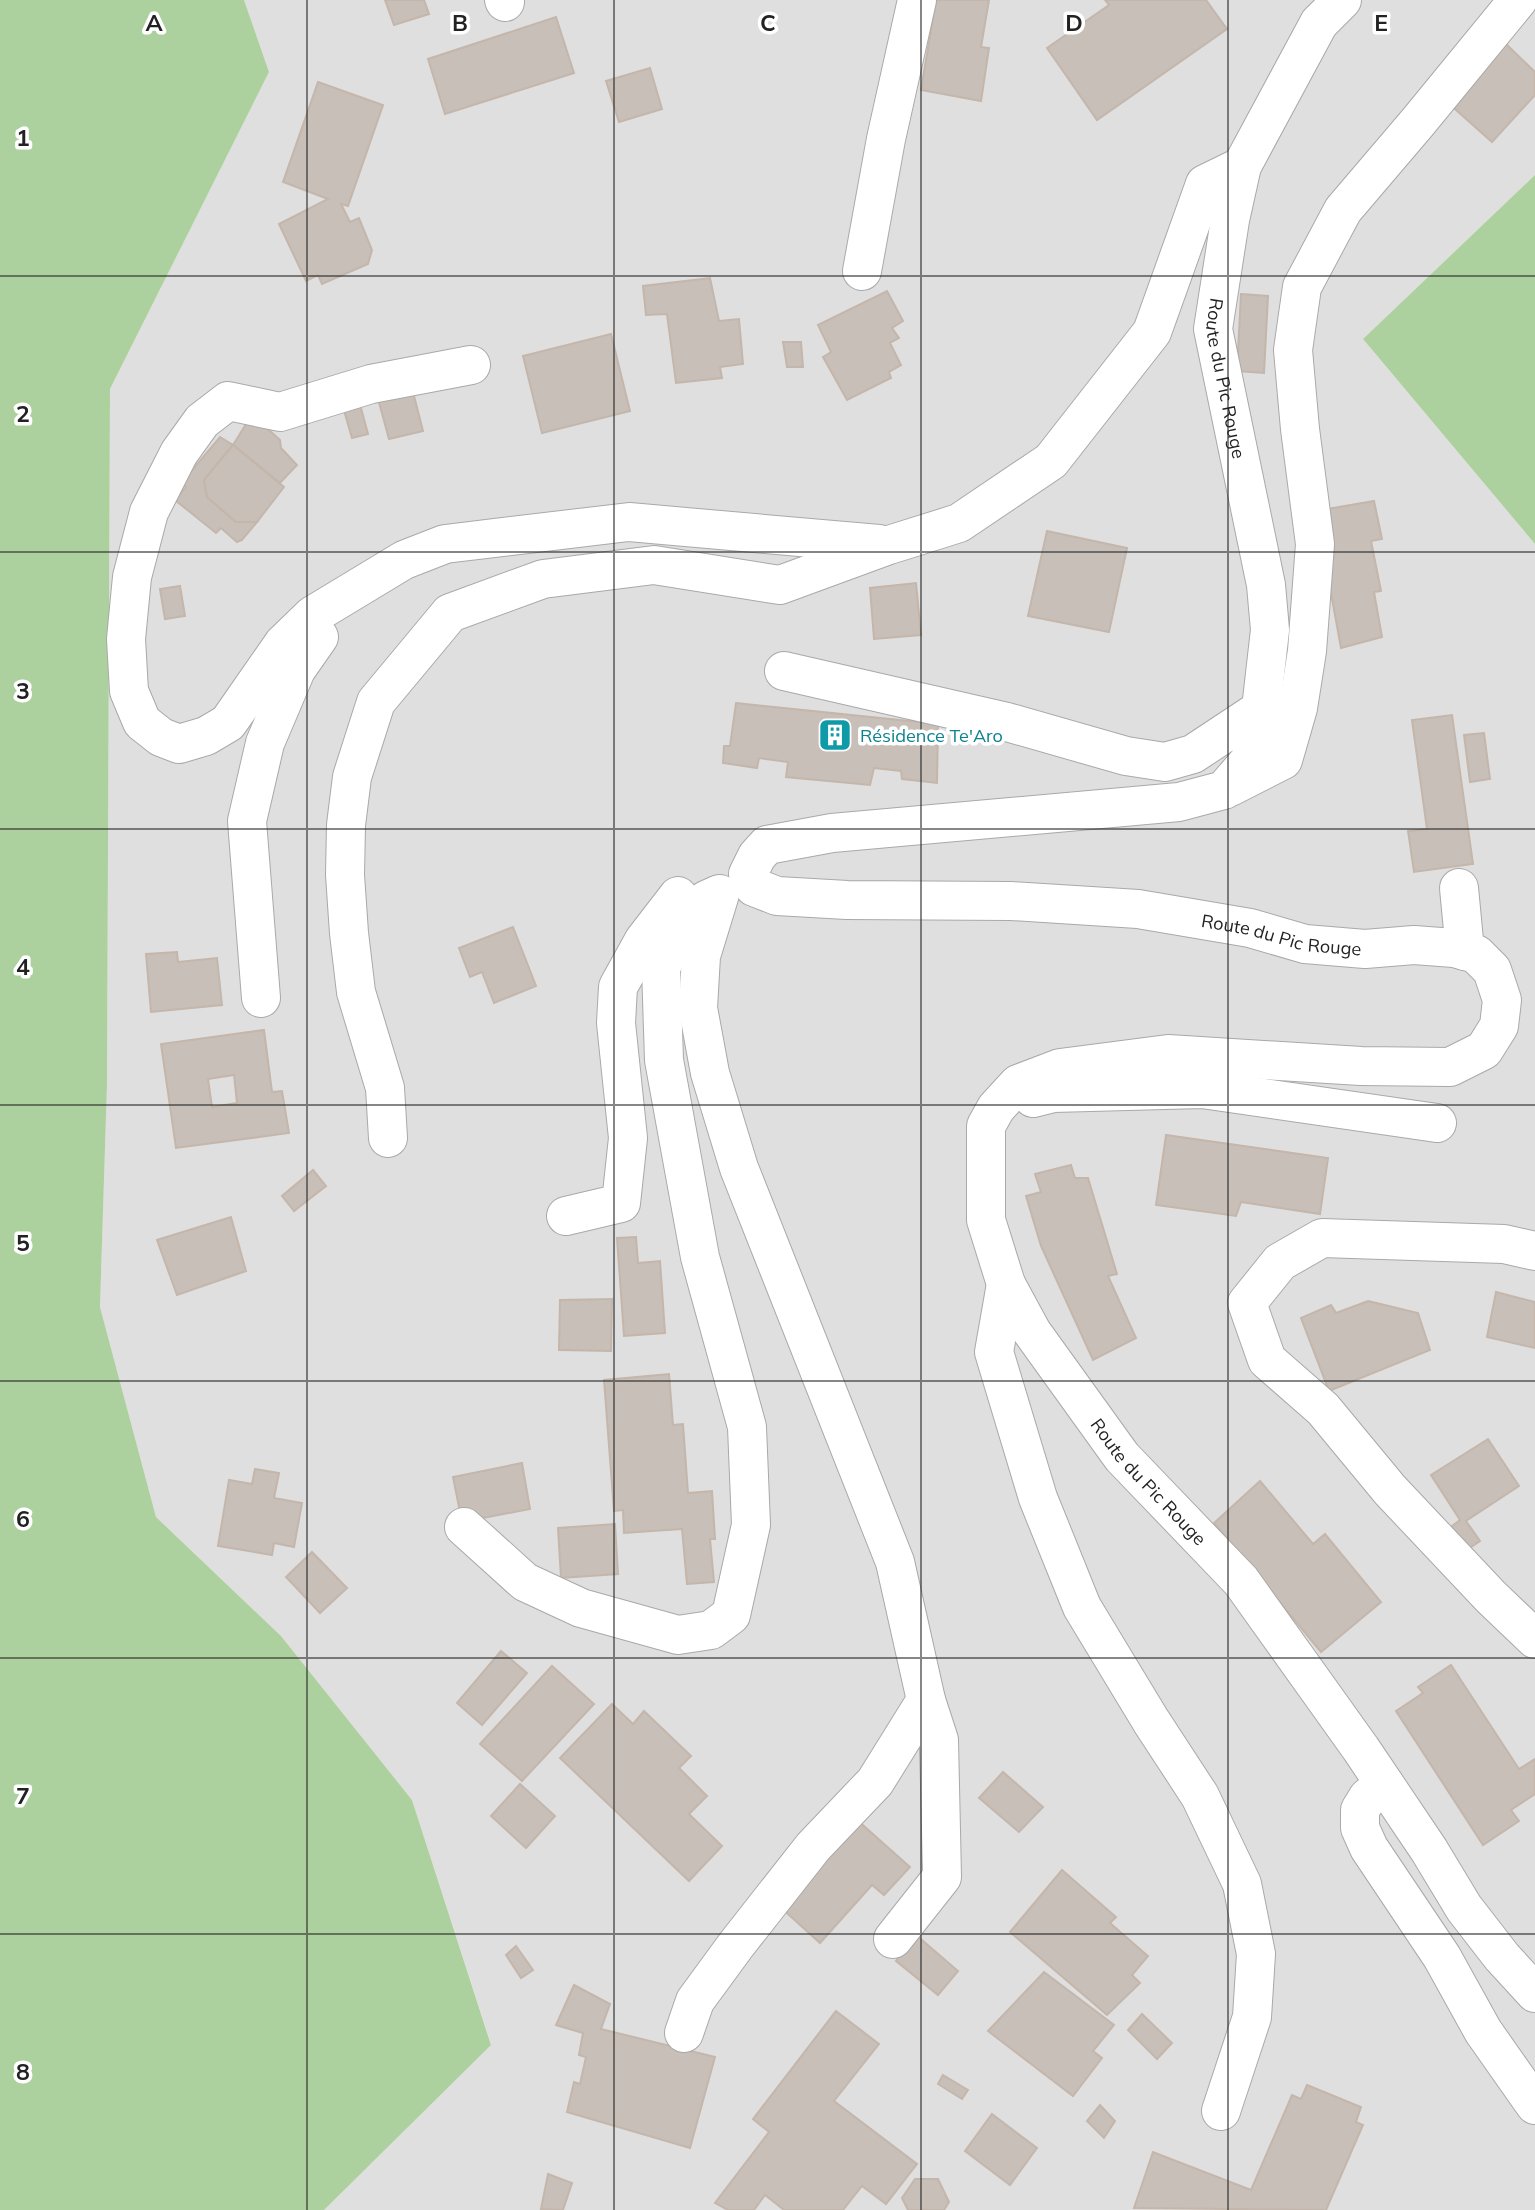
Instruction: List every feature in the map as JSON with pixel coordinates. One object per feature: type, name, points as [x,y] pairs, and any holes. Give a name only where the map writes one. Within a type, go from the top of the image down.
[{"type":"street","points":[[862,271],[886,139],[917,0]]},
{"type":"street","name":"Route du Pic Rouge","points":[[1224,790],[1250,760],[1261,709],[1270,630],[1266,585],[1213,329],[1230,220],[1242,166],[1319,23],[1342,0]]},
{"type":"street","points":[[892,1939],[942,1877],[939,1741],[926,1700],[895,1562],[738,1168],[710,1073],[698,1008],[702,956],[741,876],[767,845],[832,833],[1180,802],[1224,790],[1283,760],[1298,708],[1307,651],[1315,544],[1293,350],[1303,287],[1343,210],[1518,0]]},
{"type":"street","points":[[388,1138],[385,1088],[356,992],[349,933],[346,825],[352,777],[376,702],[450,613],[542,579],[654,565],[780,584],[959,523],[1051,461],[1152,332],[1205,184],[1242,166]]},
{"type":"street","points":[[471,365],[371,384],[281,412],[228,401],[202,421],[179,453],[149,512],[132,578],[126,639],[129,691],[142,723],[161,737],[179,744],[217,730],[228,723],[283,644],[313,615],[404,560],[445,544],[629,522],[888,545]]},
{"type":"street","points":[[261,998],[247,821],[265,743],[296,670],[331,620],[357,589]]},
{"type":"street","points":[[784,671],[1007,722],[1126,756],[1165,762],[1193,754],[1261,709]]},
{"type":"street","points":[[566,1216],[621,1203],[628,1138],[616,1023],[618,987],[628,967],[644,940],[698,874],[741,862],[741,876]]},
{"type":"street","points":[[464,1527],[525,1582],[581,1608],[678,1635],[711,1630],[731,1615],[751,1525],[747,1427],[700,1257],[664,1060],[661,968],[674,939],[692,914],[706,900],[741,876]]},
{"type":"street","name":"Route du Pic Rouge","points":[[741,876],[754,887],[777,896],[847,900],[1011,901],[1138,909],[1250,928],[1305,944],[1365,949],[1414,945],[1465,951],[1476,954],[1492,970],[1502,1000],[1499,1026],[1484,1050],[1450,1068],[1361,1066],[1168,1054],[1060,1068],[1018,1084],[996,1108],[986,1126],[986,1220],[1006,1284],[1032,1332],[1122,1457],[1241,1581],[1331,1705],[1429,1850],[1464,1908],[1502,1957],[1535,1993]]},
{"type":"street","points":[[1459,888],[1465,951]]},
{"type":"street","points":[[996,1108],[1053,1093],[1202,1089],[1437,1122]]},
{"type":"street","points":[[1535,1251],[1504,1244],[1322,1238],[1280,1262],[1247,1303],[1267,1360],[1323,1409],[1390,1490],[1491,1597],[1535,1638]]},
{"type":"street","points":[[1006,1284],[993,1352],[1038,1498],[1082,1607],[1200,1796],[1242,1884],[1256,1954],[1252,2017],[1221,2111]]},
{"type":"street","points":[[684,2033],[695,2001],[813,1847],[875,1782],[926,1700]]},
{"type":"street","points":[[1385,1785],[1368,1797],[1360,1810],[1360,1828],[1364,1838],[1442,1957],[1483,2031],[1535,2105]]},
{"type":"shaded area","points":[[244,0],[1535,0],[1535,175],[1363,339],[1535,544],[1535,2210],[324,2210],[491,2044],[412,1800],[281,1636],[156,1517],[100,1307],[107,1085],[110,389],[269,72]]},
{"type":"green space","points":[[0,0],[244,0],[269,72],[110,389],[107,1085],[100,1307],[156,1517],[281,1636],[412,1800],[491,2045],[324,2210],[0,2210]]},
{"type":"green space","points":[[1535,175],[1535,544],[1363,339]]},
{"type":"building","points":[[385,0],[424,0],[429,14],[394,25]]},
{"type":"building","points":[[936,0],[989,0],[981,47],[989,48],[981,101],[921,90]]},
{"type":"building","points":[[1105,0],[1206,0],[1227,29],[1097,120],[1047,48],[1109,5]]},
{"type":"building","points":[[556,17],[574,73],[445,114],[428,59]]},
{"type":"building","points":[[1503,41],[1535,72],[1535,95],[1492,142],[1447,102]]},
{"type":"building","points":[[650,68],[662,109],[619,122],[606,81]]},
{"type":"building","points":[[318,82],[383,105],[348,206],[341,204],[350,222],[359,218],[372,250],[368,264],[322,284],[318,275],[306,281],[279,224],[328,199],[283,182]]},
{"type":"building","points":[[710,278],[719,321],[739,319],[743,364],[720,367],[722,378],[676,383],[667,314],[646,315],[643,286]]},
{"type":"building","points":[[887,291],[903,321],[892,328],[899,338],[890,343],[901,365],[889,372],[891,378],[847,400],[823,357],[831,352],[818,325]]},
{"type":"building","points":[[1241,294],[1268,296],[1264,373],[1237,371]]},
{"type":"building","points":[[611,334],[630,411],[542,433],[523,356]]},
{"type":"building","points":[[783,342],[801,342],[803,367],[787,367]]},
{"type":"building","points":[[412,388],[423,431],[389,439],[377,395]]},
{"type":"building","points":[[358,397],[368,434],[352,438],[341,400]]},
{"type":"building","points":[[258,420],[280,440],[281,448],[297,465],[280,483],[233,445],[248,421]]},
{"type":"building","points":[[220,437],[233,445],[204,480],[207,497],[236,522],[257,522],[242,540],[237,542],[221,528],[216,533],[175,500],[186,487],[181,483]]},
{"type":"building","points":[[233,445],[284,487],[257,522],[236,522],[207,497],[204,480]]},
{"type":"building","points":[[1374,501],[1382,539],[1371,541],[1381,591],[1374,592],[1382,637],[1341,648],[1316,511]]},
{"type":"building","points":[[1047,531],[1127,548],[1109,632],[1028,616]]},
{"type":"building","points":[[916,583],[921,635],[874,639],[870,588]]},
{"type":"building","points":[[180,586],[185,616],[165,619],[160,589]]},
{"type":"building","name":"Résidence Te'Aro","points":[[736,703],[938,724],[937,783],[902,779],[901,771],[874,768],[870,785],[786,777],[788,762],[759,758],[757,768],[723,763],[724,746],[730,746]]},
{"type":"building","points":[[1452,715],[1473,864],[1414,872],[1408,831],[1427,829],[1412,720]]},
{"type":"building","points":[[1484,733],[1490,779],[1470,782],[1464,735]]},
{"type":"building","points":[[513,927],[536,986],[494,1003],[482,972],[470,977],[459,948]]},
{"type":"building","points":[[177,952],[178,962],[217,958],[222,1005],[151,1012],[146,954]]},
{"type":"building","points":[[264,1030],[272,1092],[282,1091],[289,1133],[176,1148],[161,1044]],"holes":[[[234,1075],[237,1103],[212,1107],[208,1079]]]},
{"type":"building","points":[[1166,1135],[1328,1158],[1320,1214],[1241,1202],[1236,1216],[1156,1205]]},
{"type":"building","points":[[1071,1165],[1075,1178],[1088,1178],[1117,1274],[1108,1276],[1136,1338],[1093,1360],[1041,1246],[1026,1196],[1041,1192],[1035,1174]]},
{"type":"building","points":[[313,1170],[326,1186],[294,1211],[282,1196]]},
{"type":"building","points":[[231,1217],[246,1271],[177,1295],[157,1240]]},
{"type":"building","points":[[636,1237],[638,1263],[660,1261],[665,1333],[624,1336],[617,1238]]},
{"type":"building","points":[[1496,1292],[1535,1302],[1535,1348],[1487,1337]]},
{"type":"building","points":[[612,1299],[611,1351],[559,1350],[560,1300]]},
{"type":"building","points":[[1368,1301],[1418,1313],[1430,1350],[1329,1391],[1301,1318],[1331,1305],[1336,1313]]},
{"type":"building","points":[[669,1374],[673,1425],[683,1424],[688,1493],[712,1491],[715,1539],[710,1539],[714,1582],[687,1584],[682,1529],[624,1533],[623,1510],[614,1511],[604,1380]]},
{"type":"building","points":[[1488,1439],[1519,1486],[1466,1521],[1480,1541],[1464,1552],[1447,1530],[1460,1520],[1431,1475]]},
{"type":"building","points":[[522,1463],[530,1509],[462,1522],[453,1477]]},
{"type":"building","points":[[255,1469],[279,1473],[274,1498],[302,1503],[294,1547],[274,1543],[272,1555],[218,1546],[229,1480],[252,1484]]},
{"type":"building","points":[[1260,1481],[1313,1544],[1325,1534],[1381,1602],[1321,1652],[1214,1523]]},
{"type":"building","points":[[615,1524],[618,1574],[561,1578],[558,1528]]},
{"type":"building","points":[[312,1552],[347,1588],[320,1613],[286,1577]]},
{"type":"building","points":[[501,1651],[527,1673],[482,1725],[457,1703]]},
{"type":"building","points":[[1451,1665],[1519,1769],[1535,1759],[1535,1794],[1511,1810],[1519,1821],[1483,1845],[1396,1711],[1423,1693],[1418,1687]]},
{"type":"building","points":[[552,1666],[594,1704],[522,1781],[480,1744]]},
{"type":"building","points":[[612,1704],[633,1724],[644,1711],[691,1756],[679,1768],[707,1796],[689,1814],[722,1846],[689,1881],[560,1758]]},
{"type":"building","points":[[1003,1772],[1043,1807],[1019,1832],[979,1798]]},
{"type":"building","points":[[520,1784],[555,1816],[526,1848],[491,1816]]},
{"type":"building","points":[[856,1819],[910,1867],[884,1895],[872,1885],[820,1943],[778,1905]]},
{"type":"building","points":[[1062,1870],[1116,1917],[1110,1923],[1148,1956],[1132,1975],[1140,1983],[1107,2015],[1010,1932]]},
{"type":"building","points":[[915,1934],[958,1971],[938,1995],[896,1961]]},
{"type":"building","points":[[516,1946],[533,1970],[521,1978],[506,1955]]},
{"type":"building","points":[[1044,1972],[1114,2025],[1093,2051],[1102,2058],[1073,2096],[988,2031]]},
{"type":"building","points":[[574,1985],[610,2004],[601,2029],[715,2057],[690,2148],[567,2112],[574,2082],[580,2084],[586,2057],[579,2055],[583,2033],[556,2025]]},
{"type":"building","points":[[836,2011],[879,2044],[834,2101],[917,2164],[886,2204],[862,2186],[843,2210],[784,2210],[765,2195],[754,2210],[728,2210],[715,2203],[769,2132],[753,2119]]},
{"type":"building","points":[[1142,2014],[1172,2043],[1157,2059],[1128,2030]]},
{"type":"building","points":[[943,2075],[968,2090],[962,2099],[938,2084]]},
{"type":"building","points":[[1307,2085],[1361,2107],[1356,2122],[1363,2125],[1326,2210],[1134,2208],[1153,2152],[1251,2190],[1292,2095],[1301,2099]]},
{"type":"building","points":[[1100,2105],[1115,2121],[1104,2138],[1087,2121]]},
{"type":"building","points":[[992,2114],[1037,2148],[1010,2185],[965,2151]]},
{"type":"building","points":[[548,2174],[572,2183],[563,2210],[541,2209]]},
{"type":"building","points":[[915,2179],[938,2179],[949,2202],[944,2210],[908,2210],[902,2198]]},
{"type":"place","name":"Résidence Te'Aro","points":[[835,735]]}]
